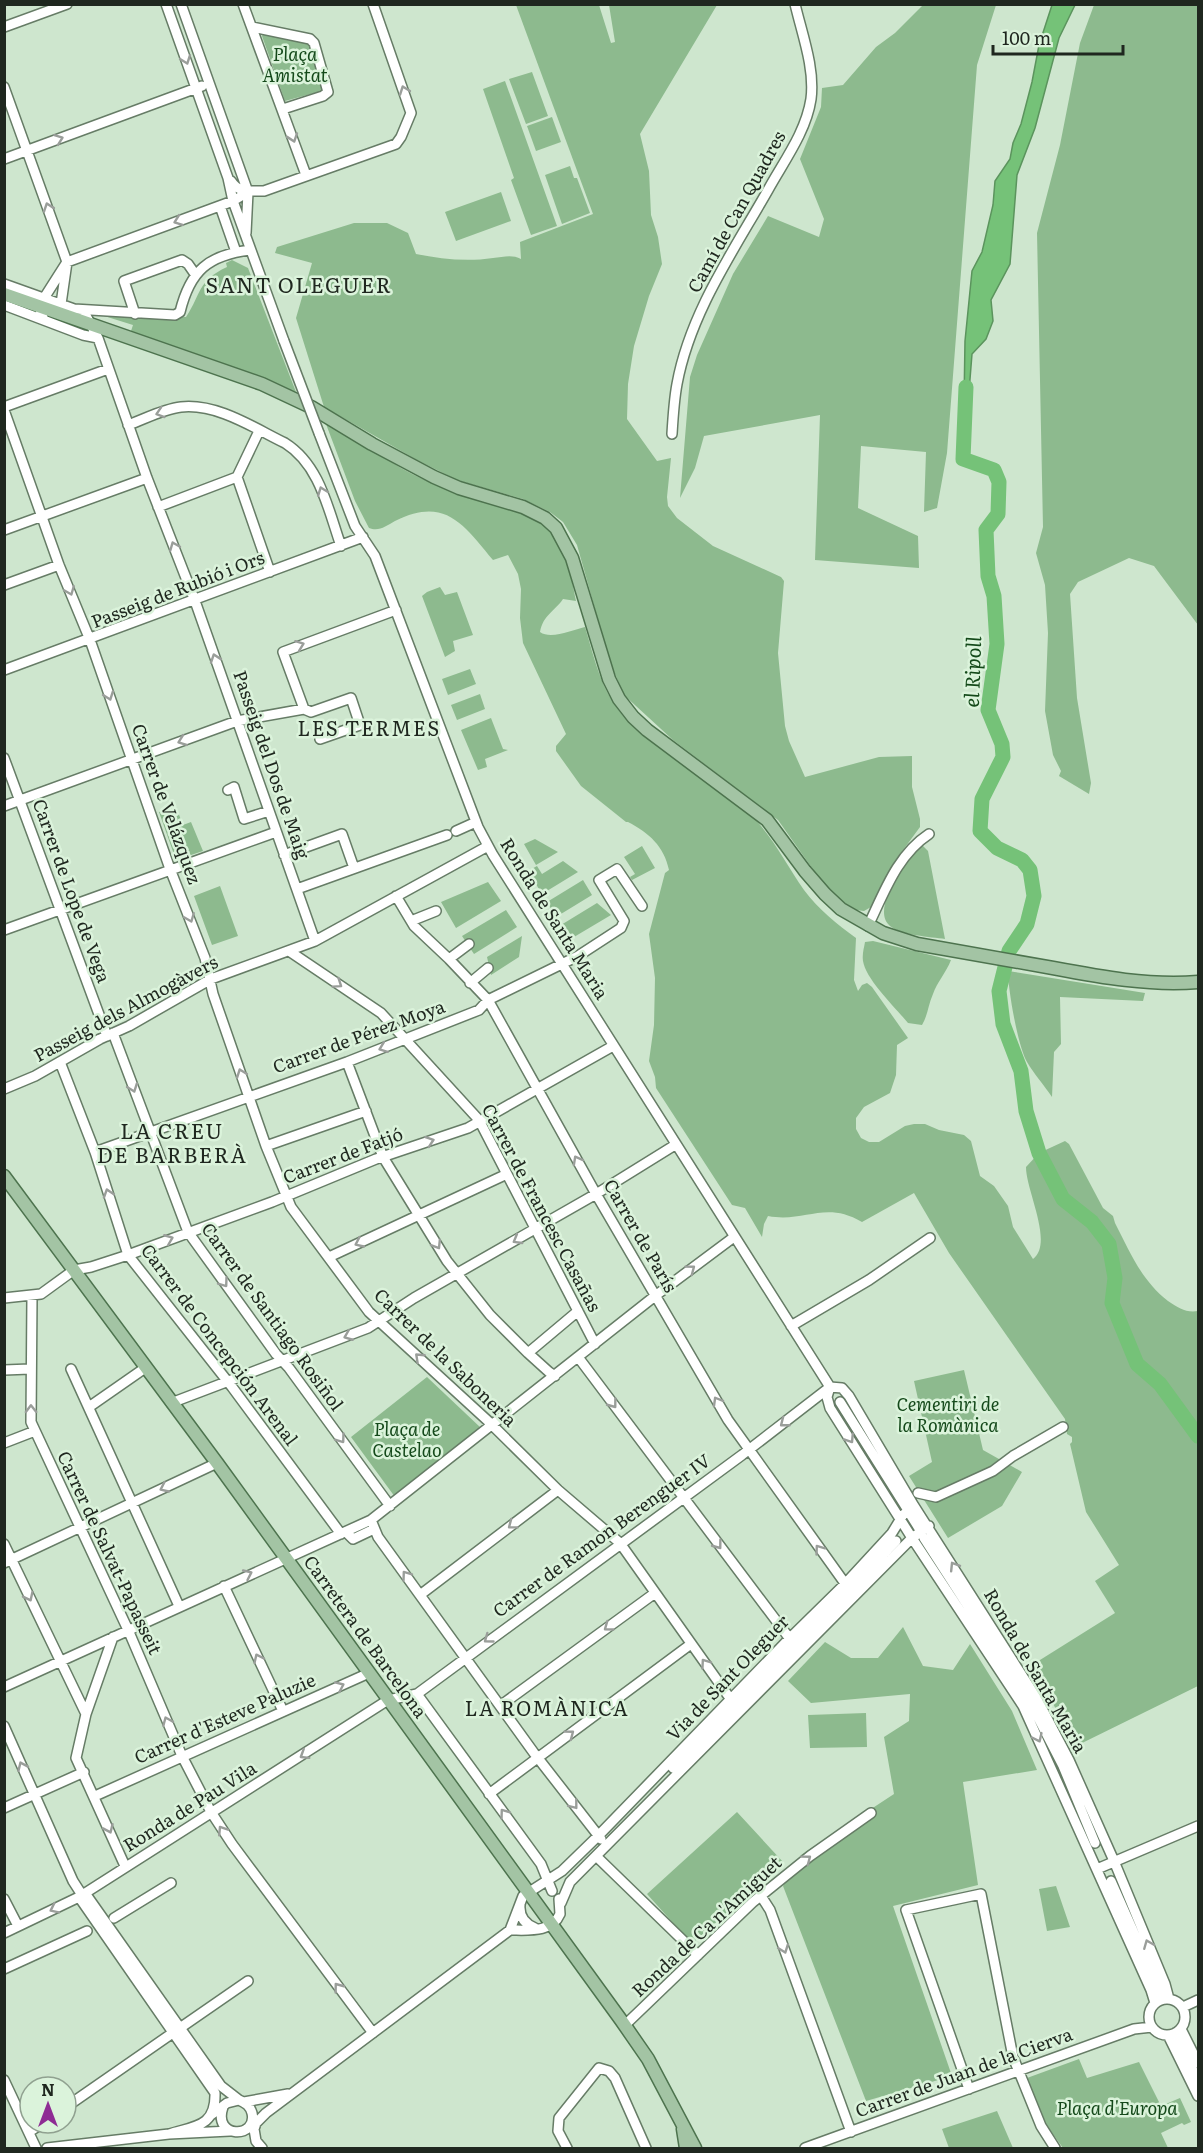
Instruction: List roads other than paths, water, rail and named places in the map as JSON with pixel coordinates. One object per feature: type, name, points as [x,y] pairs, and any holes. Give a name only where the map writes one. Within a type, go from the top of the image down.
[{"type":"main road","points":[[4,294],[41,302],[111,332],[246,378],[288,396],[419,470],[459,488],[523,507],[545,518],[556,528],[572,558],[609,679],[624,706],[647,730],[767,820],[825,894],[841,909],[868,926],[917,944],[1071,971],[1139,982],[1173,984],[1198,982]]},
{"type":"main road","name":"Carretera de Barcelona","points":[[4,1176],[217,1463],[388,1700],[532,1890],[551,1925],[648,2059],[695,2148]]},
{"type":"main road","name":"Carretera de Barcelona","points":[[683,2128],[686,2148]]},
{"type":"street","points":[[4,27],[67,4]]},
{"type":"street","points":[[4,284],[41,302],[83,310],[135,314],[178,314],[184,295],[195,274],[212,261],[236,252],[250,250],[233,201],[228,178],[166,4]]},
{"type":"street","points":[[181,4],[248,192],[246,238]]},
{"type":"street","points":[[243,4],[306,175]]},
{"type":"street","points":[[228,178],[234,187],[248,192],[264,191],[396,144],[409,120],[410,105],[373,4]]},
{"type":"street","name":"Camí de Can Quadres","points":[[672,434],[677,383],[686,348],[728,259],[797,139],[807,117],[811,99],[811,71],[795,4]]},
{"type":"street","points":[[252,27],[310,39],[314,43],[328,92],[323,96],[283,109]]},
{"type":"street","points":[[4,159],[209,83]]},
{"type":"street","points":[[4,87],[67,262],[61,304]]},
{"type":"street","points":[[44,320],[41,302],[67,262],[233,201],[248,192]]},
{"type":"street","points":[[220,206],[236,252]]},
{"type":"street","name":"Ronda de Santa Maria","points":[[250,250],[355,526],[375,556],[476,822],[488,846],[830,1388]]},
{"type":"street","points":[[135,314],[124,281],[182,260],[189,264],[195,274]]},
{"type":"street","points":[[4,305],[83,335],[98,338],[111,332]]},
{"type":"street","name":"Passeig del Dos de Maig","points":[[83,310],[84,316],[98,338],[147,478],[195,601],[315,941]]},
{"type":"street","points":[[4,408],[108,369]]},
{"type":"street","points":[[128,425],[180,407],[198,407],[216,411],[295,450],[313,469],[341,546]]},
{"type":"street","name":"Carrer de Velázquez","points":[[4,408],[59,566],[90,640],[211,979]]},
{"type":"street","points":[[158,507],[237,477],[259,431]]},
{"type":"street","points":[[237,477],[270,572]]},
{"type":"street","points":[[4,530],[147,478]]},
{"type":"street","name":"Passeig de Rubió i Ors","points":[[4,670],[363,537]]},
{"type":"street","points":[[4,585],[59,566]]},
{"type":"street","points":[[304,710],[283,652],[396,610]]},
{"type":"street","points":[[4,806],[237,721],[304,710],[311,712],[351,698],[360,725],[320,739]]},
{"type":"street","name":"Carrer de Lope de Vega","points":[[4,758],[60,911],[110,1035]]},
{"type":"street","points":[[228,790],[234,787],[244,819],[269,811]]},
{"type":"street","points":[[456,831],[476,822]]},
{"type":"street","points":[[4,930],[276,832]]},
{"type":"street","points":[[284,855],[342,834],[354,868]]},
{"type":"street","points":[[868,926],[898,866],[912,848],[929,834]]},
{"type":"street","points":[[297,889],[447,835]]},
{"type":"street","name":"Passeig dels Almogàvers","points":[[4,1089],[36,1076],[211,979],[315,941],[488,846]]},
{"type":"street","name":"Carrer de Pérez Moya","points":[[95,1152],[249,1095],[347,1062],[479,1010],[488,1000],[578,956],[621,928],[624,921],[599,880],[617,869],[642,906]]},
{"type":"street","name":"Carrer de París","points":[[396,896],[411,921],[488,1000],[596,1194],[728,1420],[849,1591]]},
{"type":"street","points":[[411,921],[436,911]]},
{"type":"street","points":[[449,959],[469,944]]},
{"type":"street","name":"Carrer de Francesc Casañas","points":[[289,951],[381,1013],[479,1120],[595,1344]]},
{"type":"street","points":[[470,983],[488,968]]},
{"type":"street","name":"Carrer de la Saboneria","points":[[211,979],[213,994],[266,1146],[291,1207],[369,1312],[493,1426],[558,1490],[620,1543],[735,1706]]},
{"type":"street","name":"Carrer de Santiago Rosiñol","points":[[110,1035],[188,1232],[390,1506]]},
{"type":"street","name":"Carrer de Fatjó","points":[[74,1270],[128,1255],[383,1157],[468,1128],[613,1046]]},
{"type":"street","name":"Carrer de Concepción Arenal","points":[[60,1062],[95,1152],[128,1255],[343,1533]]},
{"type":"street","points":[[347,1062],[383,1157],[447,1261],[490,1315],[555,1376]]},
{"type":"street","points":[[266,1146],[366,1111]]},
{"type":"street","points":[[171,1403],[368,1328],[386,1315],[596,1194],[675,1145]]},
{"type":"street","points":[[329,1257],[507,1174]]},
{"type":"street","points":[[4,1687],[113,1637],[129,1632],[179,1606],[285,1558],[343,1533],[373,1525],[390,1506],[734,1237]]},
{"type":"street","points":[[791,1326],[868,1280],[930,1238]]},
{"type":"street","points":[[4,1298],[41,1294],[74,1270]]},
{"type":"street","name":"Carrer de Salvat-Papasseit","points":[[32,1296],[31,1422],[129,1632],[182,1756],[211,1812],[232,1844],[373,2034]]},
{"type":"street","points":[[528,1353],[578,1311]]},
{"type":"street","points":[[578,1357],[794,1645]]},
{"type":"street","points":[[89,1407],[145,1368]]},
{"type":"street","points":[[4,1370],[30,1369]]},
{"type":"street","points":[[71,1369],[179,1606]]},
{"type":"street","name":"Ronda de Santa Maria","points":[[830,1388],[842,1388],[849,1396],[908,1511],[912,1538],[1023,1706],[1151,1990],[1162,2000]]},
{"type":"street","name":"Ronda de Santa Maria","points":[[830,1388],[827,1397],[830,1408],[924,1531],[1036,1699],[1069,1760],[1114,1861],[1165,1984],[1162,2000]]},
{"type":"street","name":"Carrer de Ramon Berenguer IV","points":[[388,1700],[417,1694],[830,1388]]},
{"type":"street","points":[[840,1402],[908,1511]]},
{"type":"street","points":[[918,1493],[936,1497],[993,1471],[1013,1456],[1063,1427]]},
{"type":"street","points":[[4,1443],[35,1431]]},
{"type":"street","points":[[8,1561],[217,1463]]},
{"type":"street","points":[[420,1594],[558,1490]]},
{"type":"street","name":"Via de Sant Oleguer","points":[[849,1591],[908,1511]]},
{"type":"street","points":[[373,1525],[464,1657],[602,1841]]},
{"type":"street","name":"Ronda de Santa Maria","points":[[924,1531],[1031,1704],[1063,1766],[1095,1843]]},
{"type":"street","name":"Via de Sant Oleguer","points":[[735,1706],[849,1591],[912,1538],[924,1531]]},
{"type":"street","name":"Via de Sant Oleguer","points":[[551,1925],[559,1918],[566,1882],[602,1841],[896,1541]]},
{"type":"street","points":[[4,1544],[8,1561],[86,1714]]},
{"type":"street","points":[[224,1586],[283,1711]]},
{"type":"street","points":[[500,1706],[655,1593]]},
{"type":"street","points":[[113,1637],[86,1714],[76,1758],[125,1866]]},
{"type":"street","points":[[489,1794],[691,1644]]},
{"type":"street","name":"Carrer d'Esteve Paluzie","points":[[95,1796],[369,1673]]},
{"type":"street","points":[[417,1694],[541,1864],[552,1891],[561,1904]]},
{"type":"street","name":"Ronda de Pau Vila","points":[[4,1933],[82,1895],[388,1700]]},
{"type":"street","points":[[4,1726],[73,1881],[177,2030],[221,2086],[251,2110],[256,2140],[262,2148]]},
{"type":"street","points":[[4,1808],[84,1772]]},
{"type":"street","name":"Ronda de Ca n'Amiguet","points":[[625,2025],[761,1896],[810,1856],[871,1814]]},
{"type":"street","points":[[1097,1869],[1198,1826]]},
{"type":"street","name":"Via de Sant Oleguer","points":[[566,1882],[596,1856],[602,1841]]},
{"type":"street","name":"Via de Sant Oleguer","points":[[532,1890],[602,1841]]},
{"type":"street","points":[[596,1856],[698,1955]]},
{"type":"street","name":"Via de Sant Oleguer","points":[[562,1871],[560,1879],[566,1882]]},
{"type":"street","points":[[1111,1881],[1162,2000]]},
{"type":"street","points":[[114,1918],[171,1883]]},
{"type":"street","points":[[254,2129],[259,2119],[510,1930],[523,1896],[532,1890],[552,1891]]},
{"type":"street","points":[[969,2089],[906,1910],[981,1894],[1013,2057],[1041,2126],[1055,2148]]},
{"type":"street","points":[[761,1896],[770,1910],[851,2132]]},
{"type":"street","points":[[4,1899],[18,1926]]},
{"type":"street","points":[[520,1904],[519,1911],[525,1922],[536,1928]]},
{"type":"street","points":[[510,1930],[542,1929],[551,1925]]},
{"type":"street","points":[[4,1969],[87,1931]]},
{"type":"street","points":[[78,2099],[248,1981]]},
{"type":"street","points":[[1162,2000],[1175,2000],[1183,2007],[1185,2017],[1175,2032],[1158,2032],[1149,2021],[1149,2012],[1162,2000]]},
{"type":"street","points":[[1183,2007],[1198,2000]]},
{"type":"street","name":"Carrer de Juan de la Cierva","points":[[1134,2029],[1149,2012]]},
{"type":"street","name":"Carrer de Juan de la Cierva","points":[[805,2148],[1134,2029],[1152,2027]]},
{"type":"street","points":[[177,2030],[215,2092],[218,2112],[223,2125],[230,2131]]},
{"type":"street","points":[[1175,2032],[1198,2062]]},
{"type":"street","points":[[1175,2032],[1198,2081]]},
{"type":"street","points":[[1175,2032],[1198,2096]]},
{"type":"street","points":[[567,2148],[558,2131],[559,2118],[595,2071],[603,2068],[615,2078],[646,2148]]},
{"type":"street","points":[[4,2080],[18,2109]]},
{"type":"street","points":[[169,2134],[199,2126],[233,2100],[266,2100],[296,2091]]},
{"type":"street","points":[[47,2148],[169,2134],[236,2132],[246,2130],[253,2116]]},
{"type":"waterway","name":"el Ripoll","points":[[966,387],[963,459],[994,470],[999,482],[998,514],[986,530],[988,576],[994,596],[997,644],[988,710],[1002,744],[1003,757],[982,799],[980,831],[997,848],[1022,860],[1030,870],[1034,896],[1027,924],[1009,951],[999,991],[1003,1024],[1021,1071],[1026,1111],[1039,1153],[1063,1199],[1092,1222],[1109,1244],[1115,1278],[1112,1303],[1137,1364],[1160,1384],[1198,1436]]},
{"type":"district","name":"SANT OLEGUER","points":[[299,286]]},
{"type":"district","name":"LES TERMES","points":[[369,729]]},
{"type":"district","name":"LA CREU DE BARBERÀ","points":[[172,1144]]},
{"type":"district","name":"LA ROMÀNICA","points":[[547,1709]]},
{"type":"park label","name":"Plaça Amistat","points":[[295,65]]},
{"type":"park label","name":"Cementiri de la Romànica","points":[[948,1415]]},
{"type":"park label","name":"Plaça de Castelao","points":[[407,1440]]},
{"type":"park label","name":"Plaça d'Europa","points":[[1117,2109]]}]
